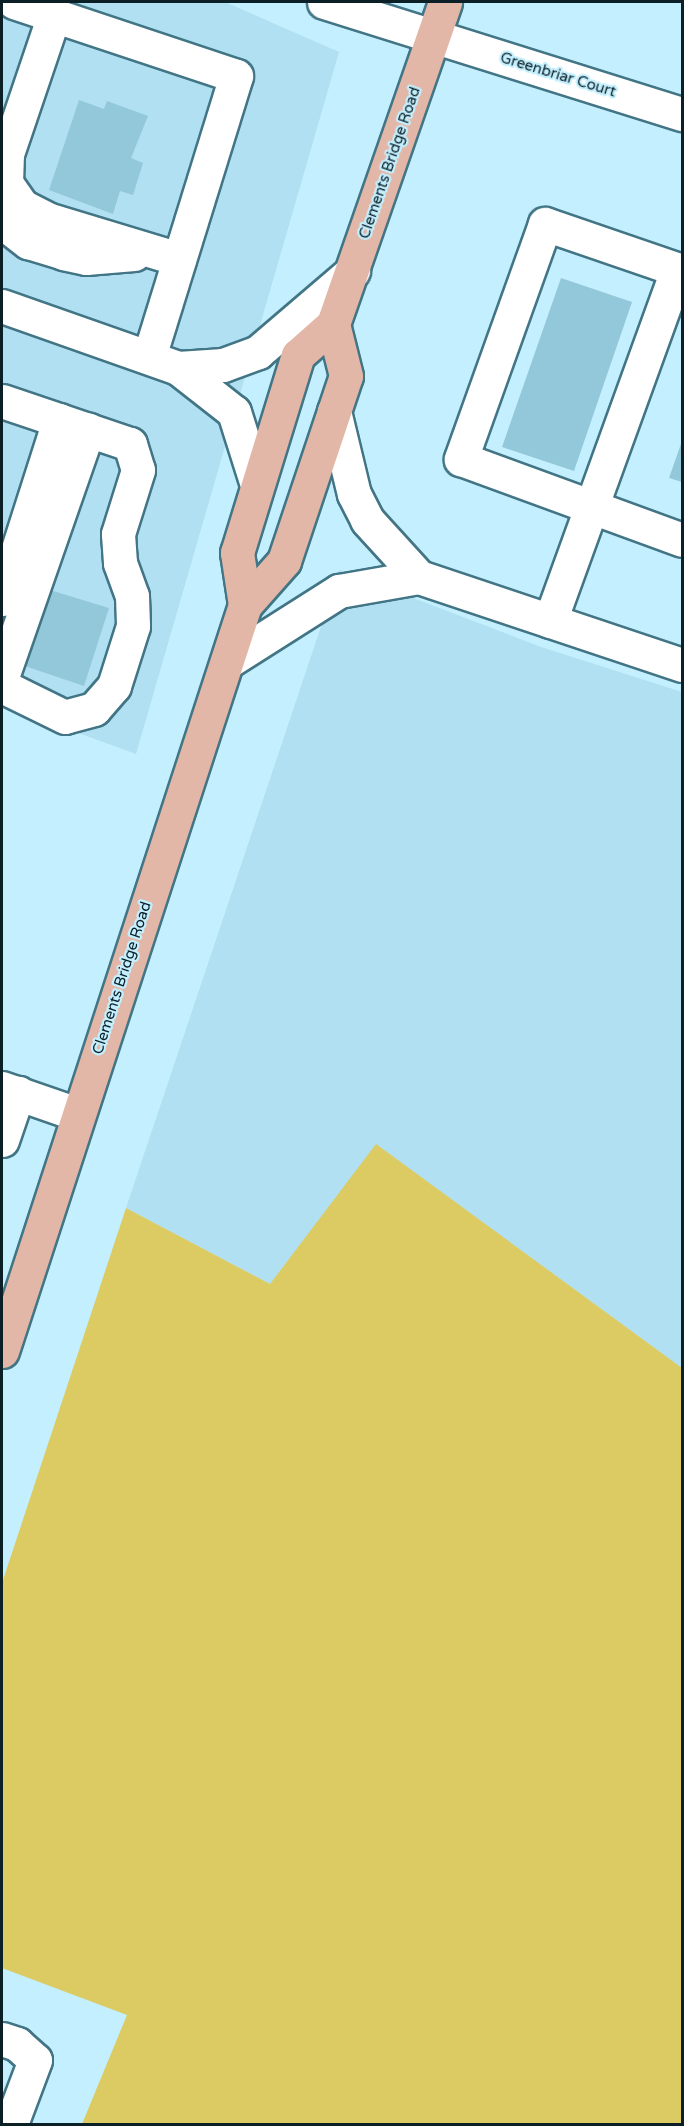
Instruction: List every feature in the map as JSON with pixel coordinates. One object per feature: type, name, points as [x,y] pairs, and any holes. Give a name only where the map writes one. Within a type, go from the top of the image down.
[{"type":"main road","name":"Clements Bridge Road","points":[[245,605],[237,553],[298,355],[333,324],[353,272],[445,2]]},
{"type":"main road","name":"Clements Bridge Road","points":[[2,1352],[77,1114],[245,605],[284,561],[346,376],[333,324]]},
{"type":"street","name":"Greenbriar Court","points":[[324,2],[682,114]]},
{"type":"street","points":[[2,117],[44,12]]},
{"type":"street","points":[[2,148],[44,12]]},
{"type":"street","points":[[44,12],[236,76],[167,256],[164,363]]},
{"type":"street","points":[[44,12],[21,156],[23,182],[35,200],[122,226],[167,256]]},
{"type":"street","points":[[2,208],[12,220],[39,231],[98,248],[167,256]]},
{"type":"street","points":[[2,222],[27,242],[86,258],[167,256]]},
{"type":"street","points":[[550,621],[592,507],[680,270],[544,224],[461,459],[592,507],[682,540]]},
{"type":"street","points":[[2,247],[24,260],[69,274],[167,256]]},
{"type":"street","points":[[164,363],[223,365],[258,352],[353,272]]},
{"type":"street","points":[[2,306],[164,363],[234,412],[257,485]]},
{"type":"street","points":[[2,402],[130,444],[138,470],[118,534],[120,563],[132,596],[133,626],[114,686],[94,709],[65,717],[2,686]]},
{"type":"street","points":[[334,411],[354,494],[367,520],[419,577]]},
{"type":"street","points":[[2,599],[73,425]]},
{"type":"street","points":[[2,640],[73,425]]},
{"type":"street","points":[[2,678],[73,425]]},
{"type":"street","points":[[227,662],[339,591],[419,577],[682,665]]},
{"type":"street","points":[[2,1140],[10,1090],[77,1114]]},
{"type":"street","points":[[2,2039],[17,2044],[35,2060],[11,2124]]},
{"type":"shaded area","points":[[2,2],[225,2],[339,52],[136,754],[2,705]]},
{"type":"shaded area","points":[[340,570],[541,647],[682,692],[682,1368],[377,1145],[270,1284],[126,1208]]},
{"type":"shaded area","points":[[376,1144],[682,1368],[682,2124],[82,2124],[127,2015],[2,1968],[2,1583],[126,1208],[270,1284]]},
{"type":"building","points":[[79,100],[104,109],[107,101],[148,116],[131,158],[143,163],[133,195],[120,191],[113,214],[49,190]]},
{"type":"building","points":[[561,278],[632,302],[574,471],[502,447]]},
{"type":"building","points":[[682,441],[682,482],[669,478]]},
{"type":"building","points":[[40,587],[109,608],[84,686],[16,663]]}]
